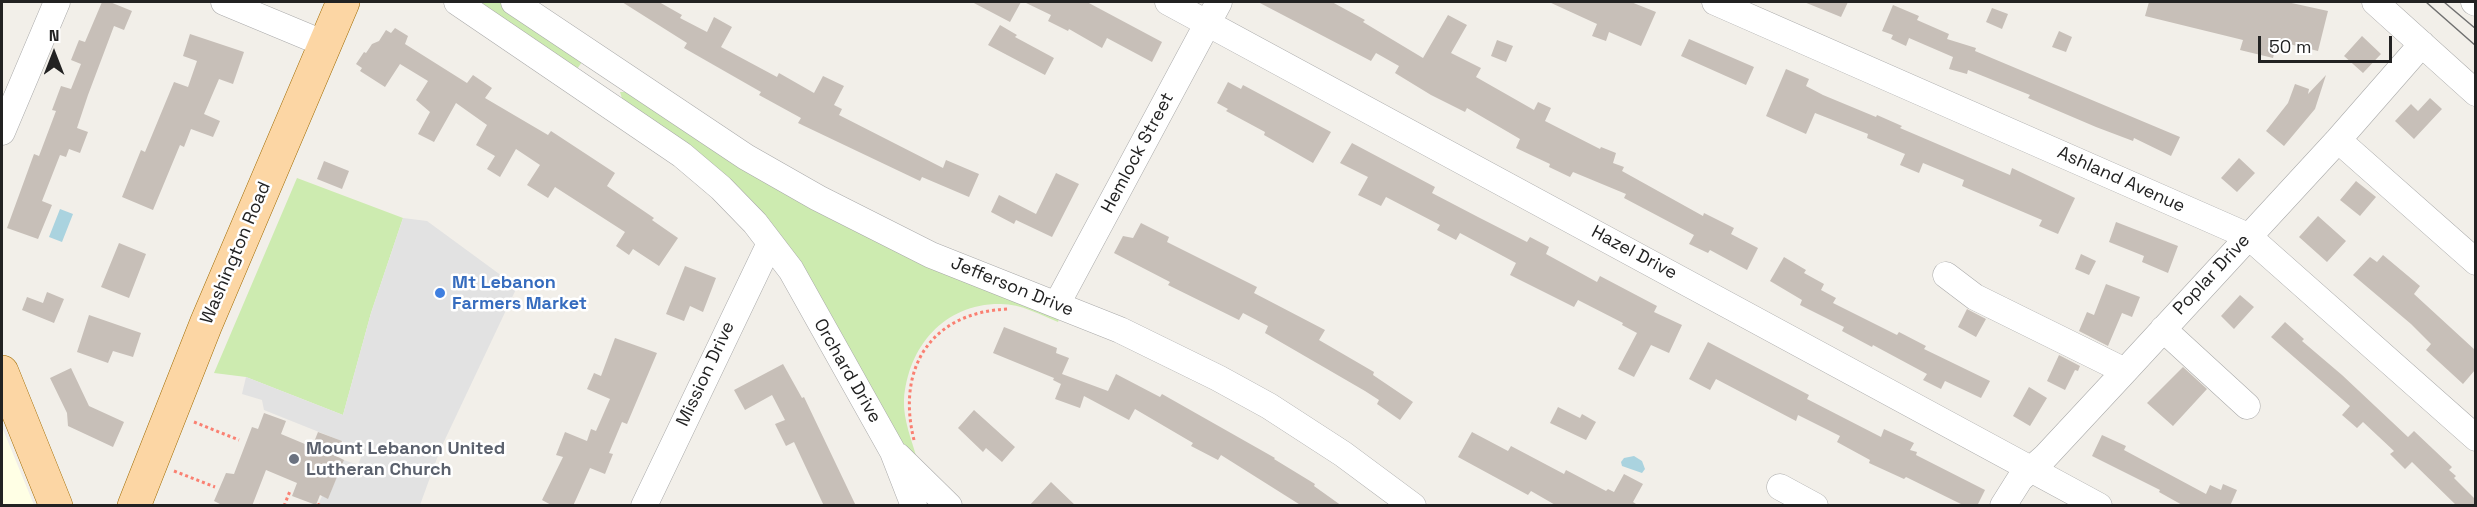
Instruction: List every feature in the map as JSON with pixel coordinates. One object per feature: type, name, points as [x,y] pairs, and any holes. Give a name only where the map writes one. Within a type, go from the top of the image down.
[{"type":"main road","name":"Washington Road","points":[[134,506],[202,334],[343,2]]},
{"type":"main road","points":[[2,372],[56,506]]},
{"type":"street","points":[[2,132],[57,2]]},
{"type":"street","points":[[224,2],[325,44]]},
{"type":"street","points":[[457,2],[701,170],[741,207],[770,243]]},
{"type":"street","name":"Jefferson Drive","points":[[514,2],[746,157],[818,198],[931,255],[1057,304],[1163,351],[1269,406],[1343,454],[1413,506]]},
{"type":"street","name":"Hazel Drive","points":[[1168,2],[1213,12],[2099,506]]},
{"type":"street","name":"Ashland Avenue","points":[[1714,2],[2248,236],[2475,438]]},
{"type":"street","points":[[2385,4],[2422,44],[2475,93]]},
{"type":"street","name":"Hemlock Street","points":[[1057,304],[1213,12]]},
{"type":"street","name":"Poplar Drive","points":[[2003,506],[2017,483],[2126,371],[2338,140],[2422,44]]},
{"type":"street","points":[[592,94],[610,66]]},
{"type":"street","points":[[2338,140],[2475,262]]},
{"type":"street","name":"Orchard Drive","points":[[770,243],[791,270],[904,447],[914,506]]},
{"type":"street","name":"Mission Drive","points":[[644,506],[770,243]]},
{"type":"street","points":[[1946,275],[1975,297],[2126,371]]},
{"type":"street","points":[[2163,329],[2247,406]]},
{"type":"street","points":[[904,447],[949,506]]},
{"type":"street","points":[[1780,487],[1815,506]]},
{"type":"path","points":[[904,447],[912,375],[926,347],[941,333],[967,316],[977,312],[1013,310]]},
{"type":"path","points":[[192,421],[239,440]]},
{"type":"path","points":[[172,471],[214,487]]},
{"type":"path","points":[[284,506],[290,491]]},
{"type":"shaded area","points":[[403,218],[427,221],[517,287],[440,450],[420,505],[318,505],[322,496],[328,498],[344,460],[358,465],[364,450],[264,410],[262,400],[242,394],[246,377],[343,415],[371,313]]},
{"type":"shaded area","points":[[2,427],[34,505],[2,505]]},
{"type":"green space","points":[[472,2],[500,2],[578,55],[582,62],[577,69]]},
{"type":"green space","points":[[620,92],[632,92],[1061,314],[1058,322],[1023,308],[1001,304],[963,311],[933,331],[913,362],[907,380],[904,407],[917,459],[913,461],[890,428],[820,298],[624,105]]},
{"type":"green space","points":[[297,178],[403,218],[371,313],[343,415],[246,377],[214,373]]},
{"type":"water","points":[[60,209],[73,214],[62,242],[49,237]]},
{"type":"water","points":[[1634,456],[1642,461],[1645,469],[1642,473],[1622,466],[1621,462],[1624,458]]},
{"type":"building","points":[[102,2],[110,2],[132,11],[124,30],[114,26],[88,95],[77,128],[88,132],[80,153],[69,149],[66,157],[60,155],[42,201],[52,205],[38,239],[7,228],[34,154],[39,156],[56,111],[52,110],[61,86],[71,89],[81,64],[71,60],[79,40],[85,42]]},
{"type":"building","points":[[622,2],[659,2],[682,15],[680,18],[707,32],[714,17],[732,27],[721,47],[777,77],[779,73],[814,93],[823,76],[844,86],[834,105],[842,109],[839,115],[943,168],[946,160],[979,174],[969,197],[922,177],[920,181],[798,123],[801,118],[759,95],[761,92],[684,48],[687,43]]},
{"type":"building","points":[[972,2],[1021,2],[1010,22]]},
{"type":"building","points":[[1024,2],[1087,2],[1162,42],[1152,62],[1107,38],[1102,48],[1069,29],[1068,31],[1048,21],[1051,15]]},
{"type":"building","points":[[1258,2],[1332,2],[1365,20],[1363,22],[1423,58],[1448,15],[1467,25],[1451,53],[1481,68],[1476,77],[1534,110],[1538,102],[1551,108],[1545,121],[1600,149],[1601,147],[1616,153],[1613,163],[1624,167],[1622,171],[1703,216],[1704,213],[1734,228],[1731,234],[1758,248],[1747,270],[1710,250],[1708,253],[1689,244],[1694,235],[1624,198],[1626,194],[1573,172],[1570,177],[1549,167],[1550,164],[1516,148],[1520,139],[1467,108],[1465,112],[1431,95],[1395,73],[1399,66],[1376,53],[1371,61]]},
{"type":"building","points":[[1549,2],[1631,2],[1656,12],[1641,46],[1609,32],[1606,41],[1592,36],[1597,24]]},
{"type":"building","points":[[1804,2],[1848,2],[1841,17]]},
{"type":"building","points":[[2149,2],[2287,2],[2328,11],[2318,51],[2277,41],[2273,58],[2240,50],[2243,40],[2145,16]]},
{"type":"building","points":[[1893,5],[1919,16],[1917,20],[1949,34],[1947,39],[1976,48],[1975,51],[2180,137],[2171,156],[2134,138],[2133,141],[2096,127],[2028,98],[2030,95],[1968,70],[1967,74],[1949,69],[1953,57],[1909,38],[1906,46],[1891,39],[1893,35],[1882,31]]},
{"type":"building","points":[[1992,8],[2008,14],[2002,29],[1986,22]]},
{"type":"building","points":[[1000,25],[1017,35],[1015,37],[1054,58],[1045,75],[988,45]]},
{"type":"building","points":[[395,28],[408,36],[405,44],[467,83],[473,75],[492,88],[485,98],[548,135],[551,131],[615,173],[607,186],[654,218],[652,220],[678,238],[659,266],[633,249],[629,255],[616,246],[625,232],[555,187],[548,198],[527,185],[540,165],[516,149],[500,177],[487,169],[495,156],[476,145],[487,125],[456,103],[434,142],[418,134],[430,112],[416,100],[428,81],[400,64],[385,87],[360,71],[362,68],[356,64],[372,44],[379,41],[386,30],[391,33]]},
{"type":"building","points":[[2059,31],[2072,37],[2066,52],[2052,47]]},
{"type":"building","points":[[190,34],[244,52],[233,84],[219,79],[204,114],[220,121],[213,137],[191,129],[184,147],[180,145],[153,210],[122,197],[141,150],[145,152],[174,82],[188,87],[197,61],[183,56]]},
{"type":"building","points":[[2362,36],[2381,54],[2363,73],[2344,56]]},
{"type":"building","points":[[1689,39],[1754,67],[1746,85],[1681,56]]},
{"type":"building","points":[[1497,40],[1513,46],[1506,62],[1491,56]]},
{"type":"building","points":[[1786,69],[1809,79],[1806,86],[1823,95],[1876,117],[1877,115],[1902,126],[1900,128],[2010,175],[2012,168],[2075,198],[2058,234],[2039,226],[2042,220],[1962,186],[1964,180],[1923,163],[1919,173],[1900,165],[1905,154],[1867,138],[1868,134],[1815,113],[1806,134],[1766,116]]},
{"type":"building","points":[[2326,75],[2315,109],[2284,146],[2266,131],[2288,103],[2295,84],[2309,89],[2308,94]]},
{"type":"building","points":[[1228,82],[1241,89],[1243,85],[1331,132],[1313,163],[1264,135],[1265,132],[1226,111],[1228,109],[1217,103]]},
{"type":"building","points":[[2430,98],[2442,109],[2414,139],[2395,121],[2411,104],[2418,111]]},
{"type":"building","points":[[1352,143],[1435,187],[1432,193],[1527,242],[1530,237],[1549,247],[1546,254],[1597,282],[1600,276],[1657,306],[1654,312],[1682,325],[1669,353],[1651,345],[1634,377],[1618,369],[1637,333],[1622,325],[1623,323],[1578,300],[1574,307],[1510,275],[1516,263],[1460,233],[1456,240],[1437,230],[1440,225],[1386,197],[1381,206],[1358,195],[1368,177],[1340,163]]},
{"type":"building","points":[[2239,158],[2255,173],[2237,192],[2221,178]]},
{"type":"building","points":[[324,161],[349,171],[342,189],[317,179]]},
{"type":"building","points":[[1056,173],[1079,184],[1052,237],[1016,220],[1014,224],[991,212],[999,195],[1036,214]]},
{"type":"building","points":[[2356,181],[2376,197],[2360,216],[2340,200]]},
{"type":"building","points":[[2318,216],[2346,241],[2327,262],[2299,237]]},
{"type":"building","points":[[2116,222],[2178,246],[2168,273],[2142,262],[2144,256],[2109,242]]},
{"type":"building","points":[[1141,223],[1169,237],[1167,242],[1257,287],[1254,293],[1325,330],[1319,340],[1374,372],[1373,375],[1413,402],[1400,420],[1377,404],[1379,400],[1265,333],[1268,326],[1243,313],[1239,320],[1168,285],[1170,282],[1114,253],[1123,236],[1133,238]]},
{"type":"building","points":[[119,243],[146,254],[129,298],[101,287]]},
{"type":"building","points":[[2081,254],[2096,261],[2089,275],[2075,269]]},
{"type":"building","points":[[2383,255],[2420,286],[2414,294],[2475,350],[2475,370],[2463,384],[2426,350],[2431,344],[2411,324],[2353,275],[2370,257],[2377,262]]},
{"type":"building","points":[[1784,257],[1806,270],[1804,273],[1824,284],[1821,290],[1836,298],[1833,303],[1897,335],[1899,332],[1926,346],[1924,349],[1990,381],[1981,398],[1945,381],[1941,389],[1923,380],[1927,374],[1842,331],[1844,327],[1800,305],[1802,300],[1770,281]]},
{"type":"building","points":[[685,266],[716,278],[703,312],[690,306],[684,321],[666,314]]},
{"type":"building","points":[[2106,284],[2140,297],[2132,317],[2122,313],[2108,346],[2079,331],[2087,312],[2094,315]]},
{"type":"building","points":[[47,292],[64,299],[54,323],[22,310],[27,297],[43,303]]},
{"type":"building","points":[[2240,295],[2254,307],[2234,329],[2221,316]]},
{"type":"building","points":[[1967,309],[1986,319],[1976,337],[1958,327]]},
{"type":"building","points":[[89,315],[141,333],[133,357],[113,351],[108,363],[77,352]]},
{"type":"building","points":[[2285,322],[2304,339],[2302,341],[2408,437],[2414,431],[2452,467],[2449,470],[2475,499],[2475,506],[2457,506],[2412,462],[2405,469],[2390,454],[2394,451],[2363,422],[2357,428],[2342,415],[2350,406],[2271,337]]},
{"type":"building","points":[[1004,327],[1057,348],[1056,353],[1069,358],[1062,374],[1108,391],[1116,374],[1160,397],[1162,394],[1275,458],[1315,484],[1314,486],[1342,506],[1302,506],[1221,455],[1218,460],[1191,446],[1193,443],[1135,409],[1129,420],[1084,396],[1080,408],[1055,399],[1061,384],[1053,380],[1054,378],[993,353]]},
{"type":"building","points":[[615,338],[657,353],[627,424],[622,422],[609,453],[613,454],[605,474],[590,468],[573,506],[553,506],[542,500],[563,457],[556,455],[565,432],[587,441],[591,429],[596,431],[610,399],[587,389],[594,373],[601,376]]},
{"type":"building","points":[[1708,342],[1809,395],[1807,399],[1881,437],[1884,429],[1914,443],[1910,450],[1917,452],[1916,455],[1985,490],[1977,506],[1965,506],[1906,477],[1904,479],[1869,463],[1870,460],[1837,442],[1840,436],[1798,415],[1796,421],[1716,379],[1710,390],[1689,379]]},
{"type":"building","points":[[2059,355],[2080,366],[2078,371],[2075,370],[2065,390],[2047,381]]},
{"type":"building","points":[[783,364],[802,398],[804,397],[856,506],[824,506],[794,442],[786,446],[775,424],[785,420],[772,395],[745,410],[734,390]]},
{"type":"building","points":[[2183,367],[2207,389],[2173,426],[2147,403]]},
{"type":"building","points":[[71,368],[89,406],[124,422],[113,447],[68,426],[67,413],[50,378]]},
{"type":"building","points":[[2029,387],[2047,398],[2030,426],[2013,416]]},
{"type":"building","points":[[1558,407],[1580,418],[1582,414],[1596,422],[1586,440],[1550,423]]},
{"type":"building","points":[[974,410],[1015,447],[1002,462],[986,448],[983,452],[958,428]]},
{"type":"building","name":"Mount Lebanon United Lutheran Church","points":[[264,413],[286,421],[281,434],[312,447],[318,432],[342,441],[336,456],[344,460],[328,499],[320,495],[316,505],[292,496],[297,483],[266,470],[252,506],[224,506],[214,501],[226,473],[234,474],[252,427],[258,429]]},
{"type":"building","points":[[1472,432],[1508,451],[1511,446],[1564,474],[1566,470],[1606,491],[1608,489],[1614,492],[1624,474],[1643,484],[1633,502],[1639,506],[1557,506],[1531,491],[1528,495],[1458,457]]},
{"type":"building","points":[[2102,435],[2126,446],[2124,450],[2206,494],[2210,485],[2221,490],[2223,484],[2237,490],[2230,506],[2184,506],[2159,492],[2160,490],[2092,456]]},
{"type":"building","points":[[1051,482],[1076,506],[1029,506]]},
{"type":"tram line","points":[[2426,2],[2476,46]]},
{"type":"tram line","points":[[2444,2],[2476,29]]},
{"type":"place","name":"Mt Lebanon Farmers Market","points":[[440,293]]},
{"type":"place","name":"Mount Lebanon United Lutheran Church","points":[[294,459]]}]
